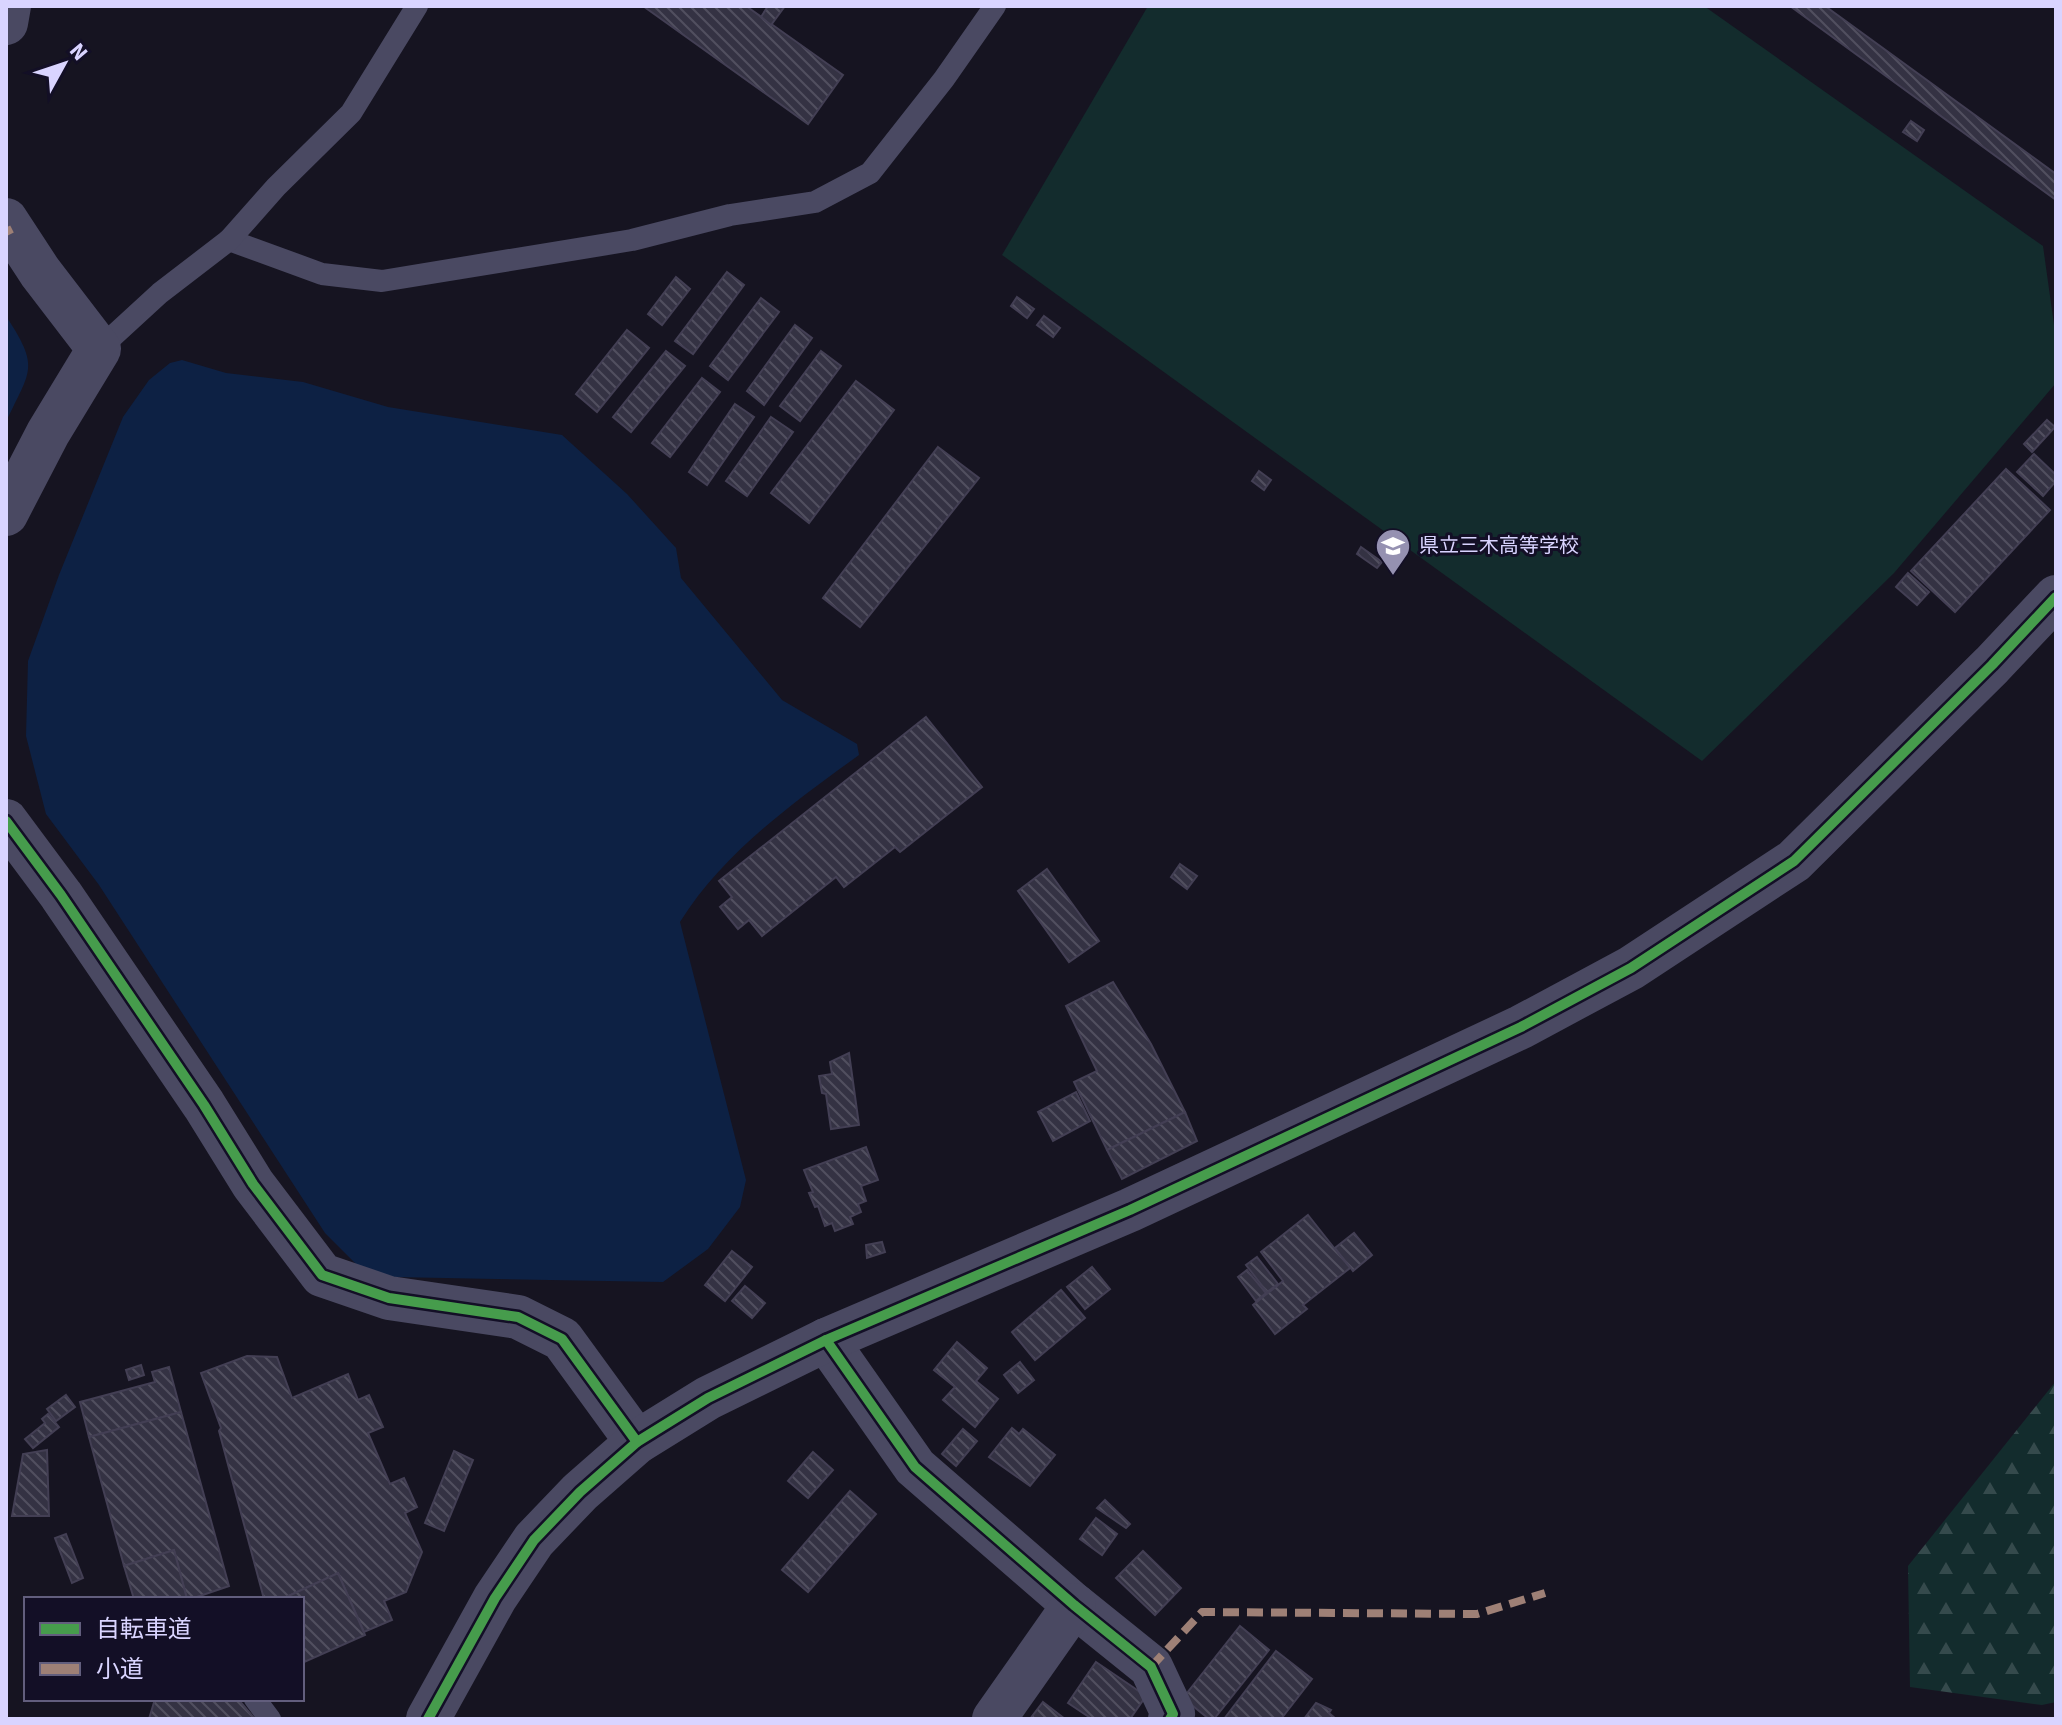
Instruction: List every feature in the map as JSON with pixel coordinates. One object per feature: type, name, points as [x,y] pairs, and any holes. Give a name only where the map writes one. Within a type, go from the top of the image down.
[{"type":"street","points":[[6,23],[9,6]]},
{"type":"street","points":[[6,220],[40,272],[99,349],[48,433],[6,514]]},
{"type":"street","points":[[428,1719],[495,1598],[534,1540],[580,1492],[637,1442],[708,1398],[826,1340],[1130,1210],[1521,1027],[1631,968],[1794,861],[1992,665],[2056,597]]},
{"type":"street","points":[[6,821],[61,895],[204,1105],[253,1184],[322,1275],[389,1298],[518,1317],[562,1339],[637,1442]]},
{"type":"street","points":[[826,1340],[915,1467],[1074,1605],[1151,1667],[1173,1714],[1170,1719]]},
{"type":"street","points":[[994,1719],[1074,1605]]},
{"type":"lane","points":[[99,349],[160,293],[229,240],[276,187],[351,113],[417,6]]},
{"type":"lane","points":[[229,240],[322,274],[382,281],[632,240],[730,215],[815,202],[870,173],[944,79],[995,6]]},
{"type":"lane","points":[[256,1701],[270,1719]]},
{"type":"green space","points":[[1148,6],[1704,6],[2043,246],[2056,339],[2056,383],[1894,573],[1702,761],[1002,255]]},
{"type":"green space","points":[[2056,1381],[2056,1702],[2042,1705],[1910,1687],[1908,1566]]},
{"type":"water","points":[[6,316],[24,347],[28,369],[6,422]]},
{"type":"water","points":[[182,360],[226,373],[303,382],[388,407],[562,435],[627,494],[676,548],[681,578],[782,700],[857,744],[859,755],[761,830],[717,873],[680,922],[746,1180],[740,1207],[708,1249],[663,1282],[393,1277],[360,1268],[325,1233],[99,885],[46,814],[26,736],[28,661],[123,417],[149,380],[170,363]]},
{"type":"building","points":[[643,6],[746,6],[843,75],[808,124]]},
{"type":"building","points":[[768,6],[785,6],[771,25],[761,17]]},
{"type":"building","points":[[1790,6],[1825,6],[2056,174],[2056,200]]},
{"type":"building","points":[[1911,121],[1924,130],[1917,141],[1903,132]]},
{"type":"building","points":[[727,272],[744,285],[693,354],[675,341]]},
{"type":"building","points":[[676,277],[690,289],[662,325],[648,314]]},
{"type":"building","points":[[1017,297],[1034,309],[1027,318],[1011,306]]},
{"type":"building","points":[[761,298],[779,312],[728,380],[710,366]]},
{"type":"building","points":[[1044,316],[1060,328],[1053,337],[1037,325]]},
{"type":"building","points":[[795,325],[812,338],[764,405],[747,391]]},
{"type":"building","points":[[627,330],[649,348],[597,412],[576,394]]},
{"type":"building","points":[[666,351],[685,366],[631,432],[613,417]]},
{"type":"building","points":[[821,351],[841,366],[800,421],[780,406]]},
{"type":"building","points":[[702,378],[720,392],[670,457],[652,443]]},
{"type":"building","points":[[856,381],[894,410],[809,523],[771,493]]},
{"type":"building","points":[[735,404],[754,417],[707,485],[689,472]]},
{"type":"building","points":[[771,417],[793,432],[747,496],[726,481]]},
{"type":"building","points":[[2047,420],[2055,427],[2032,452],[2024,444]]},
{"type":"building","points":[[938,447],[979,478],[860,627],[823,598]]},
{"type":"building","points":[[2034,454],[2056,475],[2056,481],[2043,496],[2017,472]]},
{"type":"building","points":[[2006,469],[2050,510],[1955,612],[1911,571]]},
{"type":"building","points":[[1259,471],[1271,480],[1264,490],[1252,481]]},
{"type":"building","points":[[1361,547],[1382,562],[1377,568],[1357,554]]},
{"type":"building","points":[[1908,573],[1929,592],[1917,605],[1896,587]]},
{"type":"building","points":[[926,717],[982,787],[900,852],[895,847],[844,887],[836,877],[762,936],[749,920],[738,929],[720,907],[732,897],[719,881]]},
{"type":"building","points":[[1180,864],[1197,876],[1187,889],[1171,877]]},
{"type":"building","points":[[1047,869],[1099,941],[1069,962],[1018,891]]},
{"type":"building","points":[[1113,982],[1151,1044],[1185,1112],[1107,1150],[1074,1082],[1097,1071],[1066,1006]]},
{"type":"building","points":[[849,1053],[859,1125],[831,1129],[826,1094],[822,1093],[819,1076],[832,1074],[830,1062]]},
{"type":"building","points":[[1076,1092],[1090,1121],[1053,1141],[1038,1112]]},
{"type":"building","points":[[1185,1112],[1197,1141],[1122,1179],[1107,1150]]},
{"type":"building","points":[[866,1147],[878,1180],[861,1186],[866,1201],[858,1204],[861,1212],[850,1217],[853,1224],[835,1231],[832,1223],[825,1226],[818,1206],[815,1207],[804,1170]]},
{"type":"building","points":[[1308,1215],[1350,1268],[1303,1305],[1307,1309],[1275,1334],[1253,1305],[1283,1281],[1261,1252]]},
{"type":"building","points":[[1354,1233],[1372,1255],[1353,1271],[1335,1248]]},
{"type":"building","points":[[882,1242],[885,1252],[867,1258],[866,1245]]},
{"type":"building","points":[[732,1251],[752,1267],[725,1301],[705,1285]]},
{"type":"building","points":[[1257,1257],[1278,1284],[1267,1292],[1246,1265]]},
{"type":"building","points":[[1092,1267],[1110,1289],[1085,1309],[1067,1287]]},
{"type":"building","points":[[1247,1270],[1266,1293],[1256,1301],[1238,1277]]},
{"type":"building","points":[[745,1286],[765,1303],[752,1318],[732,1301]]},
{"type":"building","points":[[1061,1290],[1085,1318],[1035,1360],[1012,1332]]},
{"type":"building","points":[[957,1342],[987,1368],[976,1381],[998,1399],[975,1427],[943,1400],[955,1387],[934,1370]]},
{"type":"building","points":[[247,1356],[277,1357],[292,1398],[348,1374],[358,1400],[369,1395],[383,1427],[368,1433],[390,1484],[404,1478],[417,1507],[405,1513],[422,1552],[406,1592],[384,1601],[392,1620],[364,1632],[338,1573],[286,1597],[263,1597],[219,1431],[221,1428],[201,1373]]},
{"type":"building","points":[[1020,1362],[1034,1380],[1018,1393],[1004,1375]]},
{"type":"building","points":[[141,1365],[144,1375],[129,1380],[126,1370]]},
{"type":"building","points":[[169,1367],[181,1412],[89,1437],[80,1402],[155,1382],[152,1372]]},
{"type":"building","points":[[66,1395],[75,1407],[56,1421],[47,1409]]},
{"type":"building","points":[[181,1412],[229,1586],[197,1597],[186,1597],[174,1550],[124,1566],[89,1437]]},
{"type":"building","points":[[48,1414],[59,1427],[33,1448],[25,1439],[45,1423],[42,1419]]},
{"type":"building","points":[[1012,1428],[1019,1434],[1023,1429],[1055,1455],[1030,1486],[989,1457]]},
{"type":"building","points":[[963,1429],[977,1441],[956,1466],[942,1454]]},
{"type":"building","points":[[47,1450],[49,1516],[12,1516],[23,1454]]},
{"type":"building","points":[[454,1451],[473,1460],[444,1531],[425,1523]]},
{"type":"building","points":[[813,1452],[833,1470],[808,1498],[788,1481]]},
{"type":"building","points":[[850,1491],[876,1514],[808,1592],[782,1570]]},
{"type":"building","points":[[1105,1500],[1130,1524],[1126,1528],[1097,1508]]},
{"type":"building","points":[[1096,1518],[1117,1534],[1102,1555],[1080,1539]]},
{"type":"building","points":[[66,1534],[83,1578],[72,1583],[55,1538]]},
{"type":"building","points":[[174,1550],[186,1597],[133,1597],[124,1566]]},
{"type":"building","points":[[1143,1551],[1181,1588],[1155,1615],[1116,1578]]},
{"type":"building","points":[[338,1573],[365,1635],[304,1662],[304,1597],[286,1597]]},
{"type":"building","points":[[1240,1626],[1269,1650],[1214,1719],[1209,1719],[1183,1698]]},
{"type":"building","points":[[1276,1651],[1312,1679],[1281,1719],[1224,1719]]},
{"type":"building","points":[[1096,1662],[1146,1696],[1130,1719],[1092,1719],[1068,1703]]},
{"type":"building","points":[[154,1701],[240,1701],[255,1719],[149,1719]]},
{"type":"building","points":[[1043,1702],[1065,1719],[1030,1719]]},
{"type":"building","points":[[1316,1703],[1331,1710],[1329,1713],[1336,1719],[1304,1719]]},
{"type":"marked path","points":[[6,232],[12,229]]},
{"type":"marked path","points":[[1151,1667],[1202,1612],[1477,1614],[1545,1593]]},
{"type":"cycle path","points":[[428,1719],[495,1598],[534,1540],[580,1492],[637,1442],[708,1398],[826,1340],[1130,1210],[1521,1027],[1631,968],[1794,861],[1992,665],[2056,597]]},
{"type":"cycle path","points":[[6,821],[61,895],[204,1105],[253,1184],[322,1275],[389,1298],[518,1317],[562,1339],[637,1442]]},
{"type":"cycle path","points":[[826,1340],[915,1467],[1074,1605],[1151,1667],[1173,1714],[1170,1719]]},
{"type":"place","name":"県立三木高等学校","points":[[1393,577]]}]
